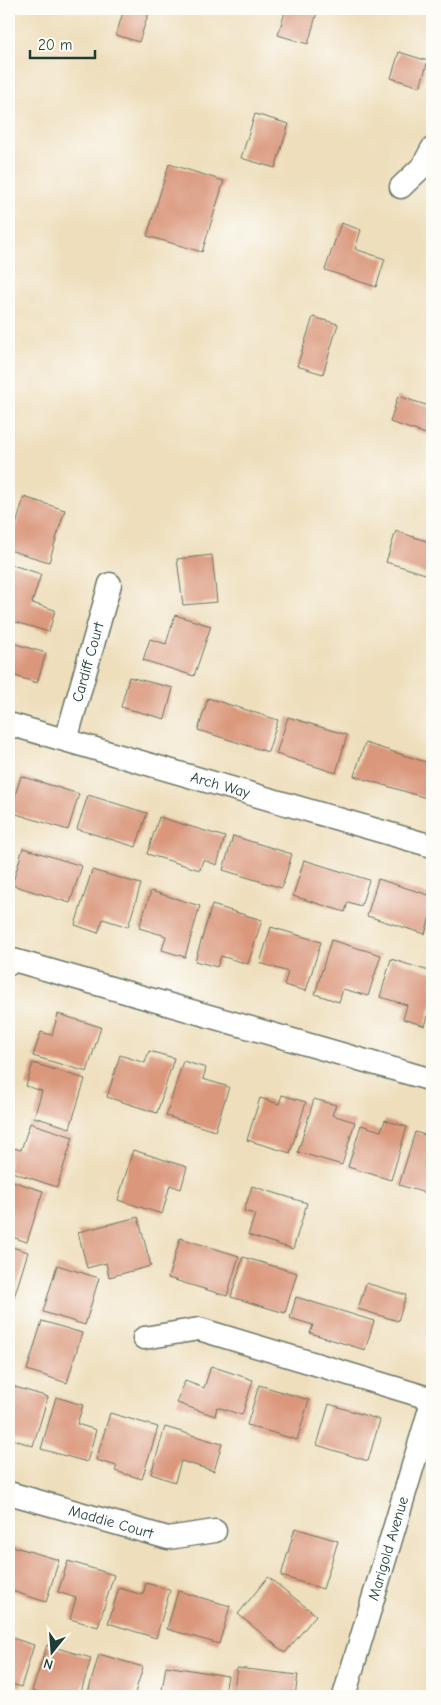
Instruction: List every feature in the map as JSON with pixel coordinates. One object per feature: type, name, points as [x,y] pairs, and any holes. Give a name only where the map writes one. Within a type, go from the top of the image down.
[{"type":"street","points":[[401,187],[423,166],[432,149]]},
{"type":"street","name":"Cardiff Court","points":[[66,740],[110,584]]},
{"type":"street","name":"Arch Way","points":[[9,724],[432,846]]},
{"type":"street","points":[[9,961],[432,1080]]},
{"type":"street","points":[[144,1338],[199,1329],[432,1400]]},
{"type":"street","name":"Marigold Avenue","points":[[344,1696],[432,1400]]},
{"type":"street","name":"Maddie Court","points":[[9,1493],[168,1538],[215,1531]]},
{"type":"building","points":[[124,9],[150,9],[139,42],[116,35]]},
{"type":"building","points":[[286,9],[318,9],[308,44],[278,35]]},
{"type":"building","points":[[399,52],[428,61],[420,87],[391,78]]},
{"type":"building","points":[[255,114],[289,124],[275,168],[241,158]]},
{"type":"building","points":[[169,164],[224,181],[202,252],[147,236]]},
{"type":"building","points":[[341,223],[361,230],[355,249],[385,259],[376,287],[325,270]]},
{"type":"building","points":[[313,317],[338,324],[323,374],[297,366]]},
{"type":"building","points":[[398,396],[432,407],[432,436],[390,422]]},
{"type":"building","points":[[24,497],[65,510],[49,562],[9,550]]},
{"type":"building","points":[[396,531],[432,543],[432,576],[386,562]]},
{"type":"building","points":[[212,555],[217,602],[183,605],[177,559]]},
{"type":"building","points":[[9,564],[41,574],[32,603],[55,610],[49,632],[9,620]]},
{"type":"building","points":[[175,615],[211,626],[194,676],[143,660],[150,639],[166,644]]},
{"type":"building","points":[[9,642],[46,653],[37,683],[9,674]]},
{"type":"building","points":[[129,677],[173,688],[165,719],[121,707]]},
{"type":"building","points":[[208,698],[278,720],[268,752],[198,730]]},
{"type":"building","points":[[288,717],[347,735],[336,773],[276,754]]},
{"type":"building","points":[[365,743],[432,764],[432,777],[426,798],[354,776]]},
{"type":"building","points":[[21,776],[79,794],[68,830],[10,812]]},
{"type":"building","points":[[88,795],[147,813],[136,847],[77,829]]},
{"type":"building","points":[[159,817],[225,837],[217,865],[203,860],[200,870],[147,854]]},
{"type":"building","points":[[233,836],[292,854],[282,888],[223,870]]},
{"type":"building","points":[[23,848],[82,866],[70,903],[12,885]]},
{"type":"building","points":[[304,860],[369,880],[361,906],[348,902],[345,912],[293,896]]},
{"type":"building","points":[[92,870],[141,884],[128,927],[103,919],[98,933],[75,925]]},
{"type":"building","points":[[378,879],[432,896],[432,910],[425,934],[367,916]]},
{"type":"building","points":[[151,891],[200,906],[185,957],[162,950],[166,936],[139,928]]},
{"type":"building","points":[[212,905],[262,920],[248,964],[221,956],[217,967],[195,961]]},
{"type":"building","points":[[271,927],[321,942],[306,991],[284,985],[288,972],[260,963]]},
{"type":"building","points":[[331,940],[381,955],[368,996],[343,989],[339,1002],[315,994]]},
{"type":"building","points":[[391,959],[432,972],[432,1003],[425,1026],[403,1019],[407,1005],[380,997]]},
{"type":"building","points":[[58,1014],[101,1027],[87,1072],[33,1056],[41,1032],[52,1035]]},
{"type":"building","points":[[149,1051],[174,1058],[157,1113],[107,1097],[120,1055],[145,1063]]},
{"type":"building","points":[[183,1061],[206,1068],[203,1079],[229,1087],[215,1131],[166,1116]]},
{"type":"building","points":[[33,1063],[85,1079],[70,1128],[34,1117],[42,1091],[26,1086]]},
{"type":"building","points":[[282,1095],[306,1102],[290,1153],[247,1140],[260,1098],[279,1104]]},
{"type":"building","points":[[314,1099],[336,1105],[332,1115],[355,1122],[342,1165],[298,1152]]},
{"type":"building","points":[[385,1120],[407,1127],[391,1180],[348,1167],[361,1125],[381,1131]]},
{"type":"building","points":[[30,1123],[73,1137],[57,1187],[9,1171],[10,1147],[21,1150]]},
{"type":"building","points":[[415,1132],[432,1137],[432,1195],[399,1185]]},
{"type":"building","points":[[133,1150],[187,1167],[181,1189],[170,1185],[162,1214],[118,1200]]},
{"type":"building","points":[[9,1180],[43,1191],[27,1242],[9,1236]]},
{"type":"building","points":[[252,1186],[307,1203],[293,1249],[248,1235],[255,1214],[244,1211]]},
{"type":"building","points":[[138,1217],[151,1266],[109,1277],[106,1263],[87,1268],[78,1232]]},
{"type":"building","points":[[180,1238],[239,1256],[227,1296],[168,1278]]},
{"type":"building","points":[[9,1246],[28,1252],[12,1304],[9,1303]]},
{"type":"building","points":[[243,1257],[297,1273],[285,1313],[231,1297]]},
{"type":"building","points":[[57,1265],[99,1278],[85,1325],[43,1312]]},
{"type":"building","points":[[366,1283],[406,1295],[398,1321],[358,1309]]},
{"type":"building","points":[[296,1297],[374,1321],[365,1350],[310,1333],[313,1325],[290,1318]]},
{"type":"building","points":[[42,1321],[82,1333],[67,1383],[27,1370]]},
{"type":"building","points":[[211,1366],[253,1380],[242,1415],[217,1407],[215,1416],[177,1403],[185,1381],[204,1388]]},
{"type":"building","points":[[9,1385],[48,1397],[33,1446],[9,1438]]},
{"type":"building","points":[[259,1385],[309,1400],[297,1440],[247,1425]]},
{"type":"building","points":[[56,1397],[83,1405],[77,1424],[96,1430],[87,1462],[41,1449]]},
{"type":"building","points":[[329,1404],[380,1420],[368,1461],[317,1445]]},
{"type":"building","points":[[110,1413],[158,1427],[142,1479],[115,1471],[117,1466],[96,1460]]},
{"type":"building","points":[[165,1427],[222,1444],[214,1471],[181,1461],[175,1482],[151,1474]]},
{"type":"building","points":[[295,1528],[338,1541],[323,1589],[281,1576]]},
{"type":"building","points":[[12,1546],[59,1560],[46,1602],[9,1590],[9,1558]]},
{"type":"building","points":[[68,1561],[114,1575],[98,1627],[70,1619],[76,1598],[58,1592]]},
{"type":"building","points":[[268,1577],[316,1615],[285,1653],[238,1614]]},
{"type":"building","points":[[146,1583],[170,1590],[156,1638],[108,1623],[119,1588],[143,1595]]},
{"type":"building","points":[[178,1591],[230,1606],[219,1644],[167,1629]]},
{"type":"building","points":[[9,1637],[34,1645],[21,1687],[9,1683]]},
{"type":"building","points":[[47,1645],[91,1658],[80,1696],[49,1696],[32,1691]]},
{"type":"building","points":[[99,1654],[143,1667],[134,1696],[87,1696]]},
{"type":"building","points":[[166,1666],[228,1676],[224,1696],[161,1696]]},
{"type":"building","points":[[237,1668],[298,1675],[295,1696],[233,1696]]}]
